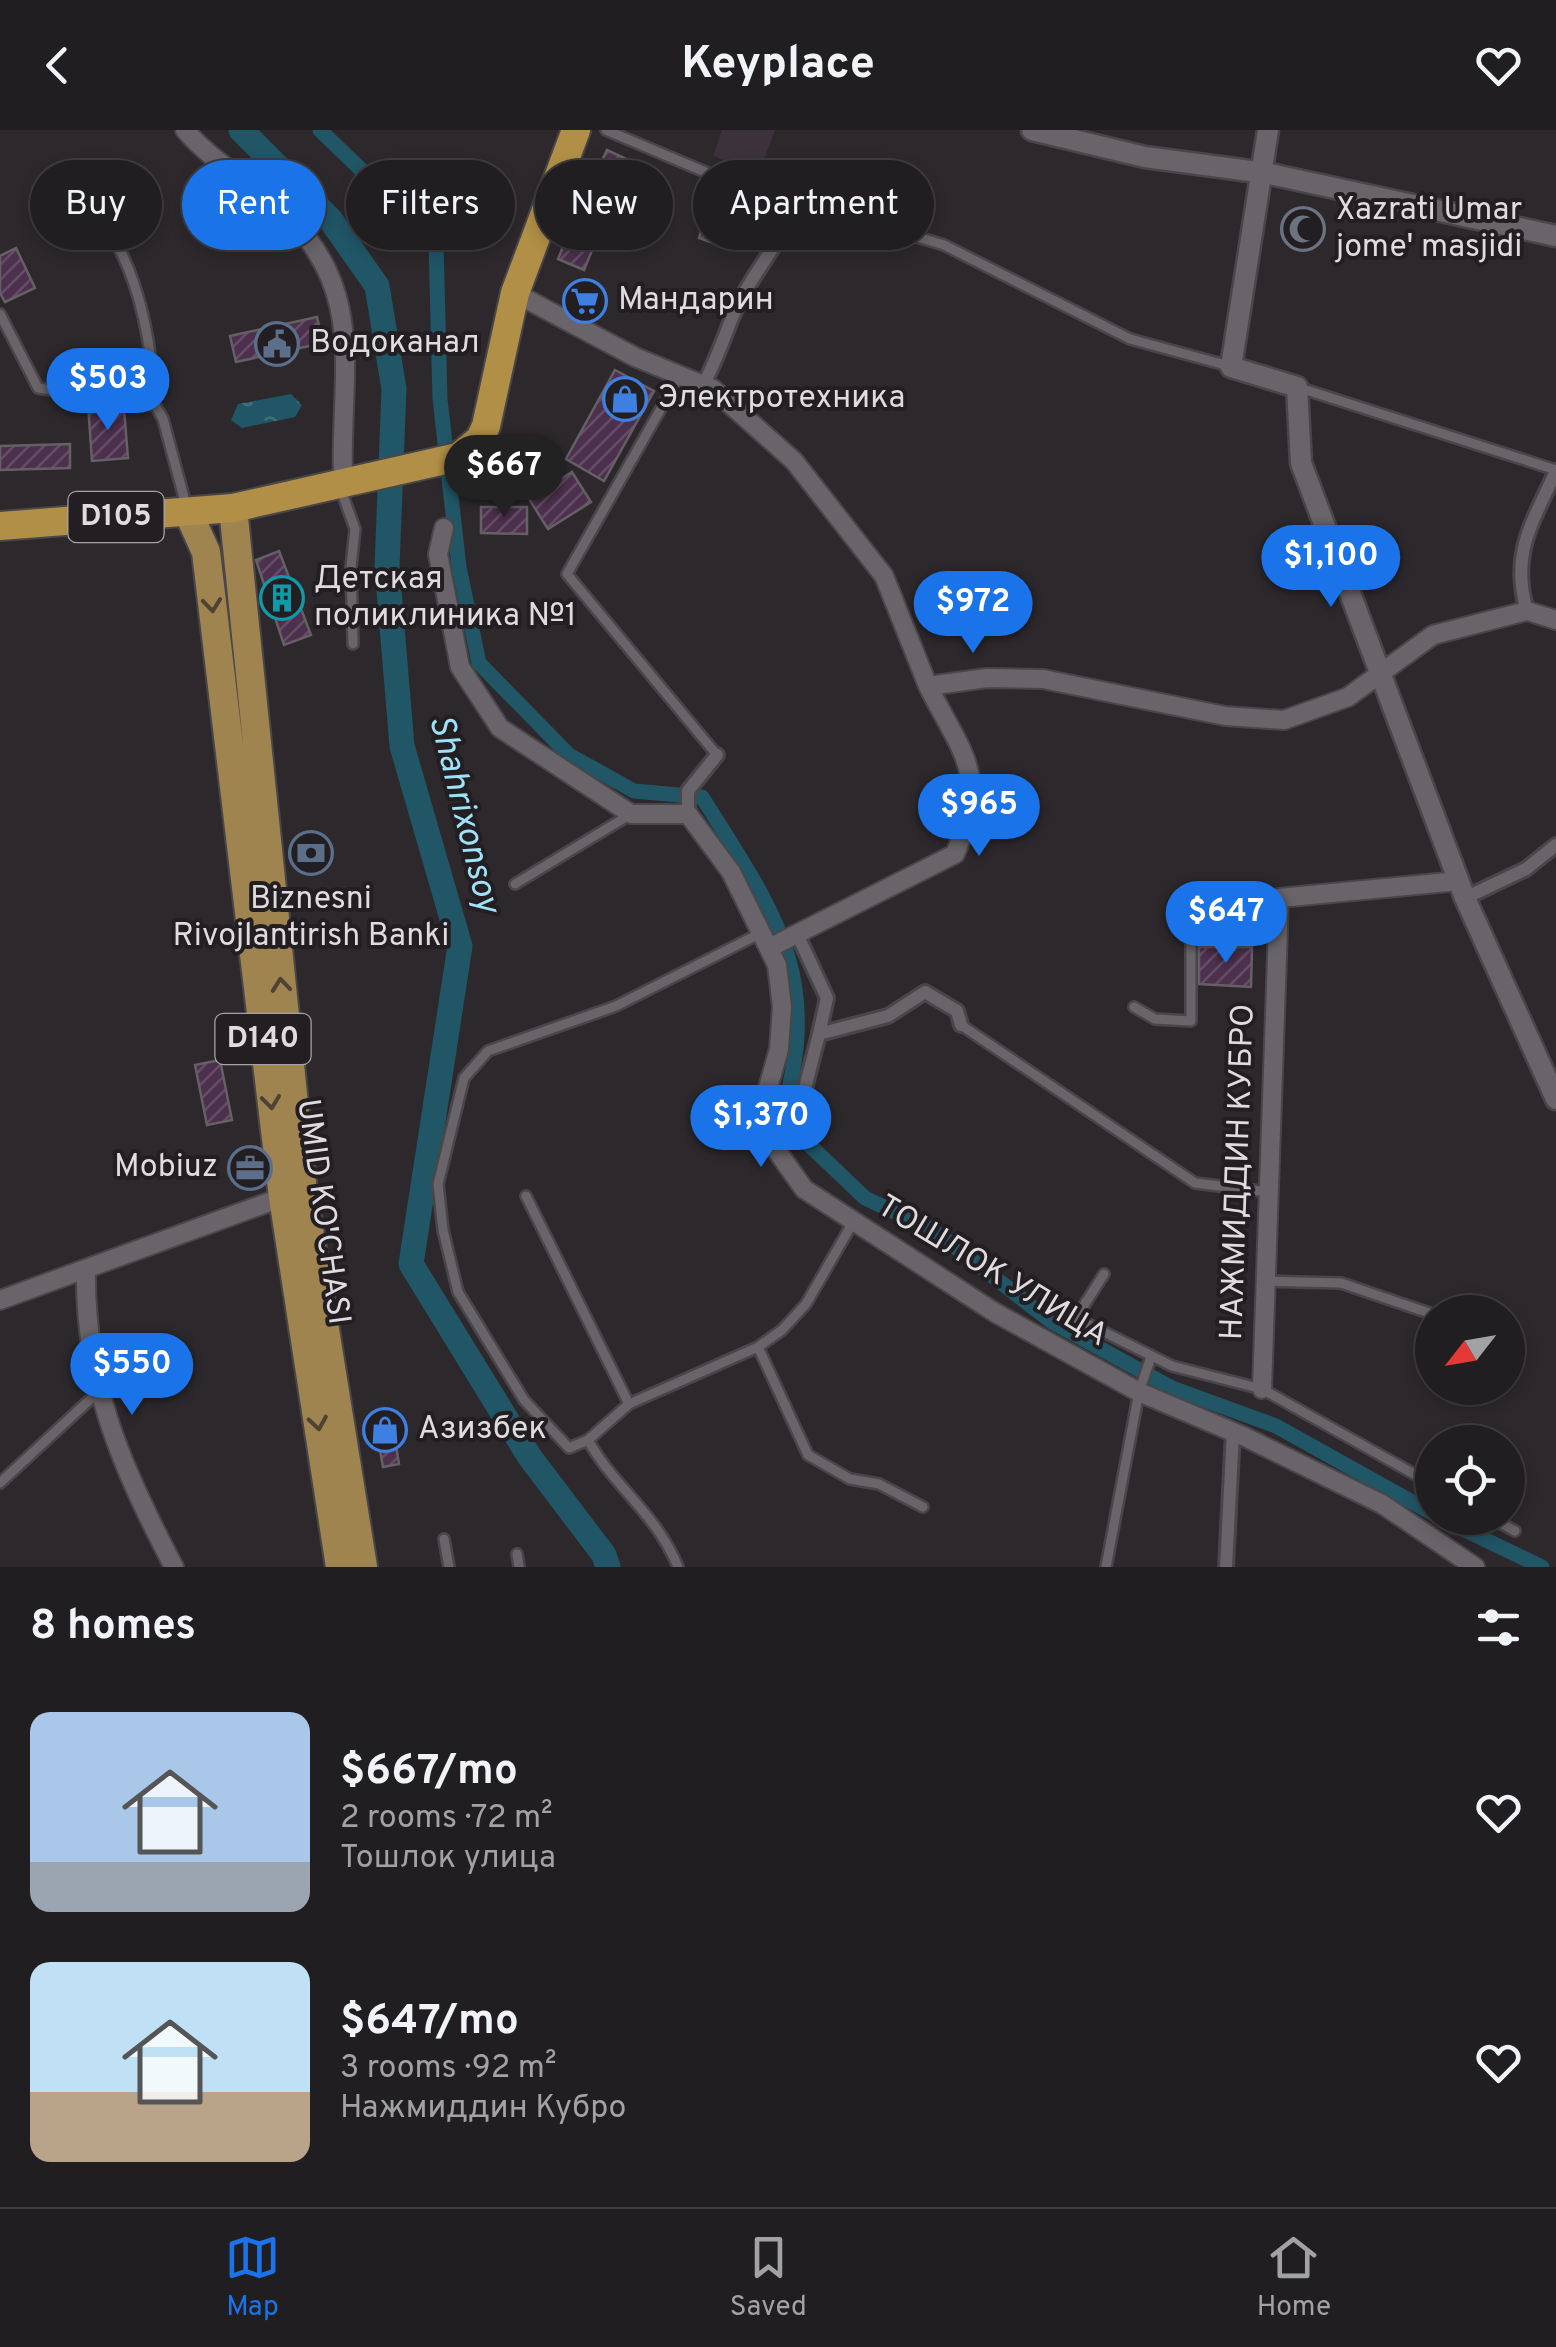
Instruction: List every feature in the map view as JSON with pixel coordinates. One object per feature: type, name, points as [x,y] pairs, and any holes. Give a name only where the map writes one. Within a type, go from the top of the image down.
[{"type":"highway","name":"D105","points":[[0,526],[233,508],[458,457],[480,438],[486,426],[515,293],[576,130]]},
{"type":"main road","name":"UMID KO'CHASI","points":[[233,508],[304,1192],[363,1567]]},
{"type":"main road","name":"UMID KO'CHASI","points":[[188,512],[206,552],[283,1197],[340,1567]]},
{"type":"street","points":[[185,130],[199,147],[288,216],[326,261],[342,306],[341,482]]},
{"type":"street","points":[[1032,130],[1144,157],[1265,173],[1556,236]]},
{"type":"street","points":[[1268,130],[1265,173],[1231,367],[1297,387],[1301,463],[1461,889],[1556,1099]]},
{"type":"street","points":[[703,385],[724,346],[735,311],[773,250]]},
{"type":"street","points":[[515,293],[703,385],[794,461],[884,576],[928,686],[974,778],[968,824],[956,854],[796,934],[767,943]]},
{"type":"street","points":[[1527,611],[1518,581],[1521,550],[1556,470]]},
{"type":"street","points":[[444,528],[438,554],[460,667],[500,728],[631,814],[687,802],[717,756]]},
{"type":"street","points":[[928,686],[987,678],[1043,678],[1225,716],[1284,720],[1348,697],[1433,635],[1527,611],[1556,620]]},
{"type":"street","name":"ТОШЛОК УЛИЦА","points":[[687,802],[731,872],[777,965],[782,1006],[776,1096],[766,1136],[804,1189],[852,1224],[994,1312],[1139,1392],[1234,1432],[1382,1504],[1473,1566]]},
{"type":"street","points":[[1279,898],[1461,889],[1526,869],[1556,845]]},
{"type":"street","name":"НАЖМИДДИН КУБРО","points":[[1262,1389],[1279,898]]},
{"type":"street","points":[[776,1096],[802,1100],[827,998],[796,934]]},
{"type":"street","points":[[819,1034],[888,1016],[925,992],[957,1011],[961,1025]]},
{"type":"street","points":[[0,1300],[283,1197]]},
{"type":"street","points":[[86,1269],[97,1392],[144,1511],[174,1567]]},
{"type":"street","points":[[1226,1567],[1234,1432]]},
{"type":"lane","points":[[606,130],[693,167]]},
{"type":"lane","points":[[934,243],[1130,338],[1231,367]]},
{"type":"lane","points":[[120,250],[153,358],[155,405],[163,419],[188,512]]},
{"type":"lane","points":[[0,314],[38,388],[155,405]]},
{"type":"lane","points":[[680,375],[568,574],[717,756]]},
{"type":"lane","points":[[1297,387],[1556,470]]},
{"type":"lane","points":[[341,482],[355,529],[351,568],[354,644]]},
{"type":"lane","points":[[515,884],[631,814]]},
{"type":"lane","points":[[1134,1007],[1155,1019],[1191,1021],[1191,900],[1279,898]]},
{"type":"lane","points":[[767,943],[616,1006],[488,1051],[464,1078],[438,1184],[458,1292],[524,1400],[570,1448],[588,1440],[629,1404],[758,1347],[806,1304],[852,1224]]},
{"type":"lane","points":[[961,1025],[1195,1183],[1268,1192]]},
{"type":"lane","points":[[526,1196],[629,1404]]},
{"type":"lane","points":[[1104,1274],[1076,1318],[1151,1357],[1262,1389],[1415,1474]]},
{"type":"lane","points":[[1265,1281],[1341,1283],[1415,1308]]},
{"type":"lane","points":[[758,1347],[808,1455],[850,1479],[879,1484],[923,1507]]},
{"type":"lane","points":[[1106,1567],[1139,1392],[1151,1357]]},
{"type":"lane","points":[[0,1483],[97,1392]]},
{"type":"lane","points":[[588,1440],[602,1466],[630,1490],[666,1536],[678,1567]]},
{"type":"lane","points":[[444,1539],[449,1567]]},
{"type":"lane","points":[[517,1554],[519,1567]]},
{"type":"shaded area","points":[[722,130],[775,130],[764,160],[724,160],[713,156]]},
{"type":"water","points":[[291,394],[302,405],[295,417],[242,428],[231,420],[238,404]]},
{"type":"building","points":[[607,150],[629,160],[602,160]]},
{"type":"building","points":[[16,248],[35,288],[5,302],[0,293],[0,256]]},
{"type":"building","points":[[562,250],[592,250],[584,270],[558,259]]},
{"type":"building","points":[[317,317],[323,343],[236,362],[230,336]]},
{"type":"building","points":[[615,370],[654,391],[604,481],[566,459]]},
{"type":"building","points":[[88,404],[124,409],[128,458],[92,461]]},
{"type":"building","points":[[70,444],[70,468],[0,470],[0,446]]},
{"type":"building","points":[[572,472],[591,502],[548,529],[529,499]]},
{"type":"building","points":[[481,507],[527,507],[527,534],[481,533]]},
{"type":"building","name":"Детская поликлиника №1","points":[[279,551],[311,635],[284,645],[256,560]]},
{"type":"building","points":[[1199,947],[1252,947],[1251,987],[1199,984]]},
{"type":"building","points":[[220,1060],[232,1120],[207,1125],[195,1065]]},
{"type":"building","points":[[391,1414],[399,1464],[383,1467],[374,1417]]},
{"type":"waterway","name":"Shahrixonsoy","points":[[241,130],[330,219],[377,286],[394,389],[387,567],[402,746],[460,946],[411,1264],[529,1456],[604,1555],[608,1567]]},
{"type":"waterway","points":[[320,130],[436,242],[440,399],[459,567],[479,663],[569,755],[634,791],[702,797],[751,876],[785,947],[794,984],[797,1024],[793,1068],[781,1118],[865,1198],[933,1230],[1052,1322],[1172,1388],[1276,1426],[1415,1504]]},
{"type":"waterway","points":[[1475,1535],[1542,1567]]},
{"type":"place","name":"Xazrati Umar jome' masjidi","points":[[1303,229]]},
{"type":"place","name":"Мандарин","points":[[585,301]]},
{"type":"place","name":"Водоканал","points":[[277,344]]},
{"type":"place","name":"Электротехника","points":[[625,399]]},
{"type":"place","name":"Детская поликлиника №1","points":[[282,598]]},
{"type":"place","name":"Biznesni Rivojlantirish Banki","points":[[311,853]]},
{"type":"place","name":"Mobiuz","points":[[250,1168]]},
{"type":"place","name":"Азизбек","points":[[385,1430]]}]
